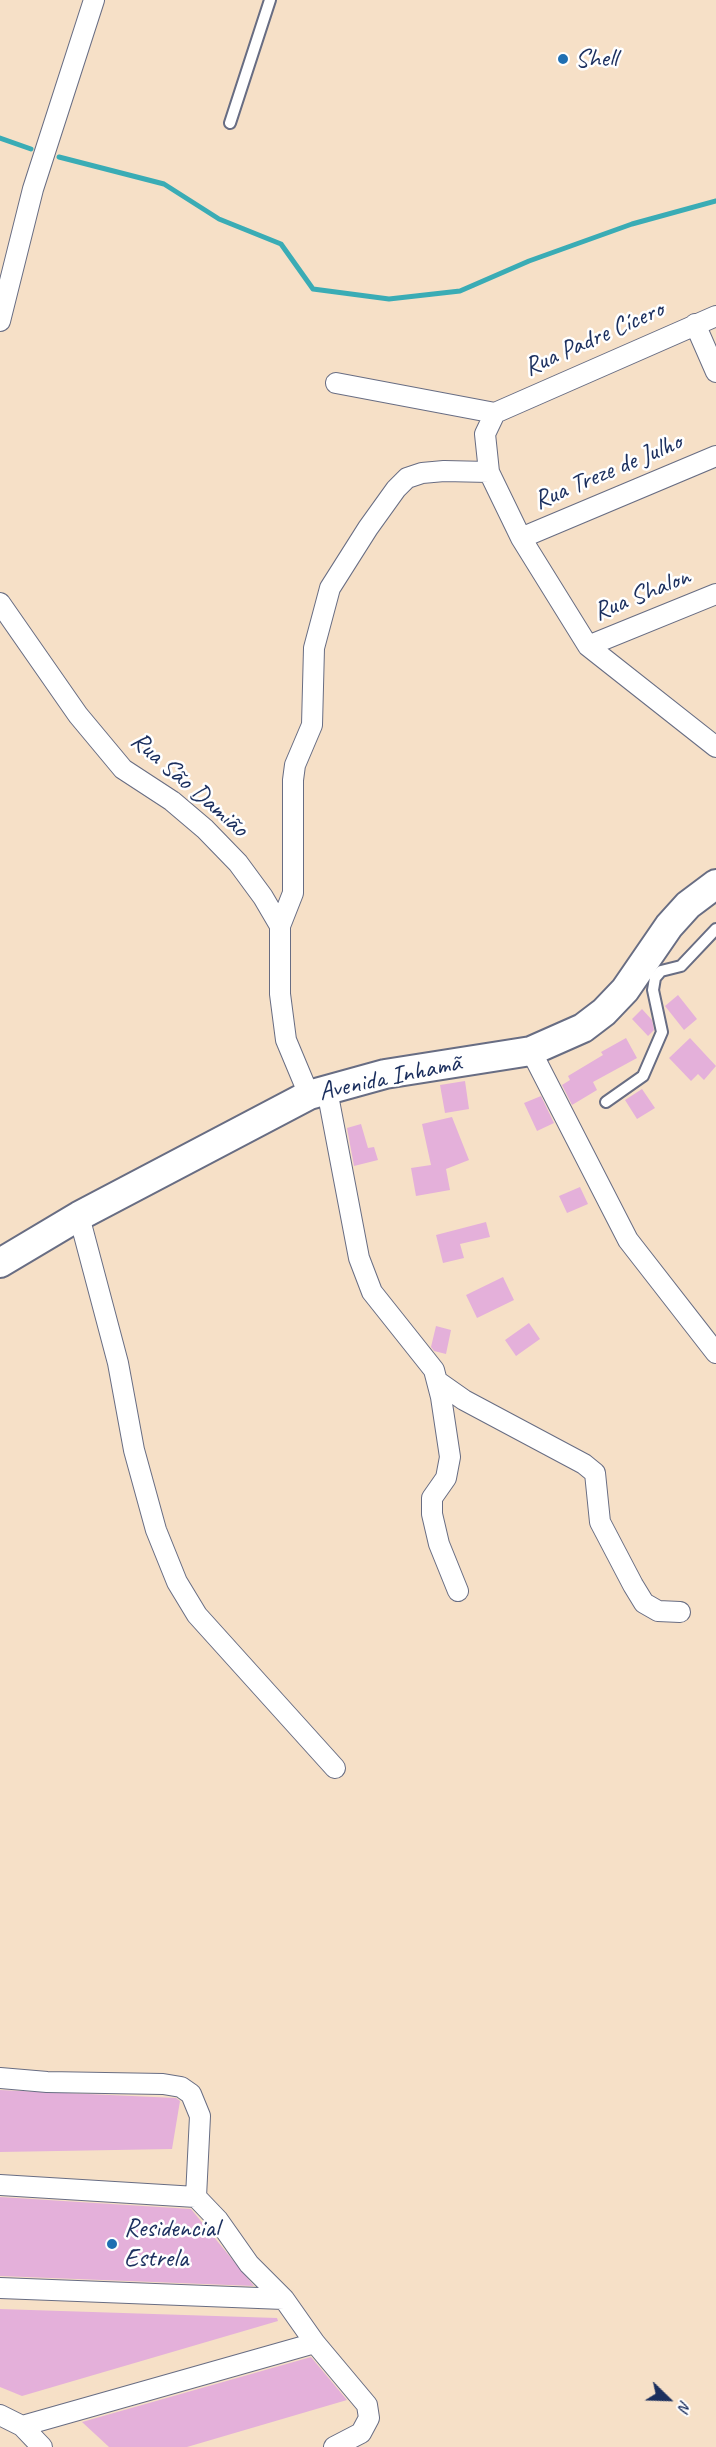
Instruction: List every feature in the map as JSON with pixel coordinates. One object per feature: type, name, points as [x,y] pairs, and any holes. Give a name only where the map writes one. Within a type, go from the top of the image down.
[{"type":"street","points":[[0,321],[33,189],[94,0]]},
{"type":"street","name":"Rua Padre Cícero","points":[[495,413],[716,316]]},
{"type":"street","points":[[695,324],[716,372]]},
{"type":"street","points":[[336,383],[495,413],[485,434],[489,472],[521,538],[588,646],[655,701],[713,739]]},
{"type":"street","name":"Rua Treze de Julho","points":[[521,538],[716,456]]},
{"type":"street","points":[[458,1591],[439,1544],[432,1514],[432,1498],[446,1478],[450,1457],[437,1381],[429,1363],[372,1292],[359,1258],[318,1093],[286,1040],[280,994],[280,926],[293,893],[293,780],[296,765],[312,725],[314,648],[330,588],[368,528],[396,489],[407,478],[422,473],[444,471],[489,472]]},
{"type":"street","name":"Rua Shalon","points":[[588,646],[716,594]]},
{"type":"street","name":"Rua São Damião","points":[[0,603],[78,715],[123,769],[172,801],[219,843],[263,897],[280,926]]},
{"type":"street","name":"Avenida Inhamã","points":[[0,1263],[79,1216],[318,1093],[385,1074],[531,1051],[583,1028],[604,1012],[654,965],[669,926],[688,905],[716,884]]},
{"type":"street","points":[[531,1051],[628,1240],[716,1353]]},
{"type":"street","points":[[79,1216],[118,1363],[134,1450],[156,1530],[177,1582],[197,1616],[335,1768]]},
{"type":"street","points":[[437,1381],[464,1400],[585,1464],[595,1473],[600,1522],[644,1603],[658,1611],[680,1612]]},
{"type":"street","points":[[0,2078],[181,2087],[191,2094],[200,2116],[196,2197]]},
{"type":"street","points":[[0,2185],[196,2197],[218,2220],[249,2264],[284,2299],[315,2343],[360,2394],[369,2411],[367,2424],[361,2433],[334,2447]]},
{"type":"street","points":[[0,2288],[284,2299]]},
{"type":"street","points":[[22,2427],[315,2343]]},
{"type":"street","points":[[0,2415],[22,2427],[42,2447]]},
{"type":"lane","points":[[230,123],[270,0]]},
{"type":"lane","points":[[606,1102],[643,1076],[662,1032],[653,990],[654,965],[681,966],[716,929]]},
{"type":"building","points":[[678,995],[697,1019],[684,1030],[665,1006]]},
{"type":"building","points":[[642,1009],[652,1020],[654,1030],[648,1036],[632,1019]]},
{"type":"building","points":[[626,1038],[637,1058],[593,1082],[597,1090],[572,1105],[562,1085],[570,1080],[568,1076],[603,1055],[601,1052]]},
{"type":"building","points":[[690,1038],[716,1066],[704,1080],[698,1074],[691,1081],[669,1058]]},
{"type":"building","points":[[465,1081],[469,1109],[445,1113],[440,1085]]},
{"type":"building","points":[[642,1089],[655,1108],[637,1119],[625,1100]]},
{"type":"building","points":[[541,1096],[554,1123],[537,1131],[524,1103]]},
{"type":"building","points":[[452,1117],[469,1160],[446,1169],[450,1190],[416,1196],[411,1168],[431,1165],[422,1124]]},
{"type":"building","points":[[361,1124],[368,1148],[374,1147],[378,1160],[354,1166],[347,1128]]},
{"type":"building","points":[[580,1187],[588,1204],[567,1213],[559,1196]]},
{"type":"building","points":[[486,1222],[490,1237],[460,1244],[464,1258],[443,1263],[436,1235]]},
{"type":"building","points":[[503,1277],[514,1300],[477,1318],[466,1295]]},
{"type":"building","points":[[529,1323],[540,1339],[516,1356],[505,1340]]},
{"type":"building","points":[[436,1326],[451,1330],[446,1354],[434,1351],[431,1347]]},
{"type":"building","name":"Residencial Estrela","points":[[0,2090],[176,2098],[180,2101],[172,2149],[0,2152]]},
{"type":"building","name":"Residencial Estrela","points":[[0,2197],[191,2209],[254,2286],[0,2276]]},
{"type":"building","points":[[0,2309],[277,2318],[278,2321],[22,2396],[0,2387]]},
{"type":"building","points":[[311,2357],[347,2400],[187,2447],[109,2447],[82,2422]]},
{"type":"waterway","points":[[0,138],[31,149]]},
{"type":"waterway","points":[[59,157],[164,184],[219,219],[281,244],[313,289],[389,299],[460,291],[529,261],[632,224],[716,201]]},
{"type":"place","name":"Shell","points":[[563,59]]},
{"type":"place","name":"Residencial Estrela","points":[[112,2244]]}]
